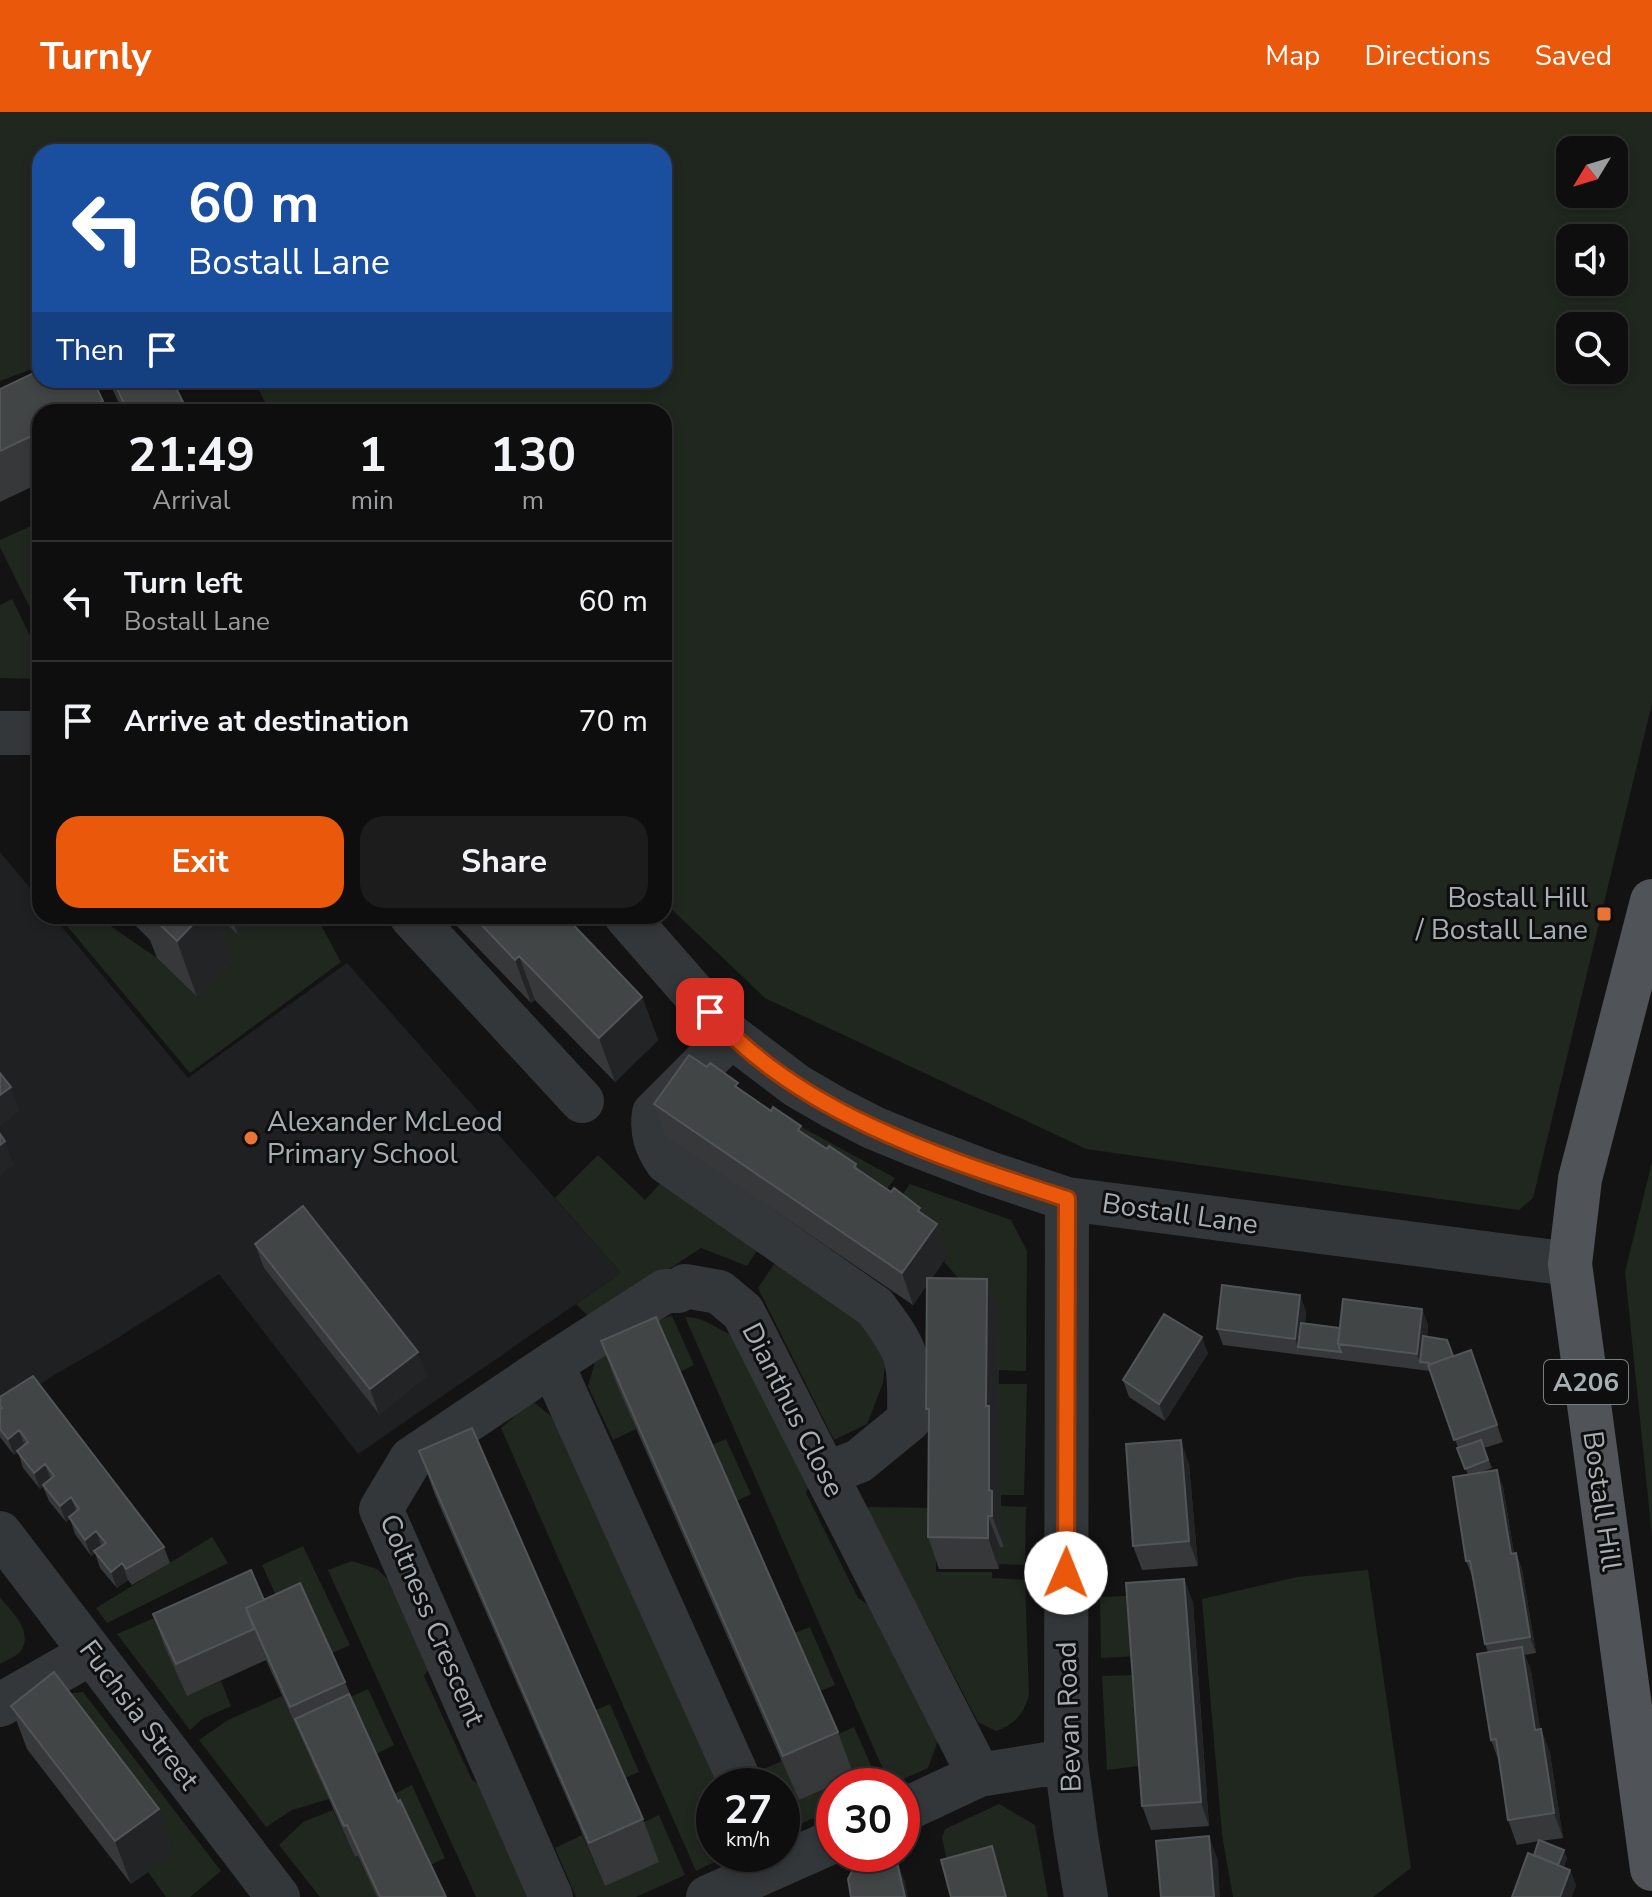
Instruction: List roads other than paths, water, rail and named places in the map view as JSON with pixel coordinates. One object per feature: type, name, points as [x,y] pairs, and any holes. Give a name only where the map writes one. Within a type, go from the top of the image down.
[{"type":"main road","name":"Bostall Hill","points":[[1652,901],[1580,1179],[1570,1264],[1652,1869]]},
{"type":"street","points":[[0,733],[32,733]]},
{"type":"street","points":[[418,924],[582,1101]]},
{"type":"street","name":"Bostall Lane","points":[[633,924],[731,1036],[797,1086],[874,1128],[989,1173],[1067,1199],[1570,1264]]},
{"type":"street","points":[[731,1036],[654,1113],[652,1126],[659,1151],[667,1162],[875,1307],[905,1355],[909,1420],[859,1461],[826,1474]]},
{"type":"street","name":"Bevan Road","points":[[1067,1199],[1066,1761],[1086,1897]]},
{"type":"street","name":"Dianthus Close","points":[[552,1364],[665,1291],[678,1291],[685,1286],[719,1292],[743,1312],[979,1775]]},
{"type":"street","points":[[552,1364],[734,1768]]},
{"type":"street","name":"Coltness Crescent","points":[[551,1897],[381,1509],[411,1459],[552,1364]]},
{"type":"street","name":"Fuchsia Street","points":[[0,1533],[278,1897]]},
{"type":"street","points":[[0,1705],[91,1653]]},
{"type":"street","points":[[920,1803],[979,1775],[1066,1761]]},
{"type":"street","points":[[708,1897],[753,1872]]},
{"type":"place","name":"Bostall Hill / Bostall Lane","points":[[1604,914]]},
{"type":"place","name":"Alexander McLeod Primary School","points":[[251,1138]]}]
